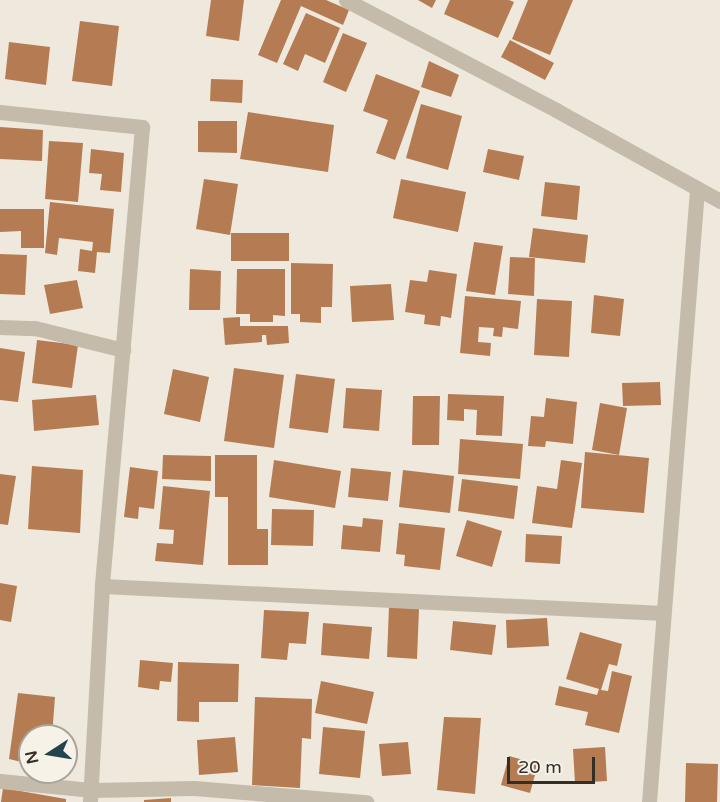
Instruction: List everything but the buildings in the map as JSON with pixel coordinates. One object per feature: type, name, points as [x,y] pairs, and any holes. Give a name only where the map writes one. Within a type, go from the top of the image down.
[{"type":"street","points":[[346,0],[720,201]]},
{"type":"street","points":[[0,112],[142,127],[102,586],[91,796]]},
{"type":"street","points":[[649,802],[697,189]]},
{"type":"street","points":[[0,327],[35,328],[123,350]]},
{"type":"street","points":[[102,586],[663,613]]},
{"type":"street","points":[[0,781],[91,796],[194,788],[366,802]]}]
